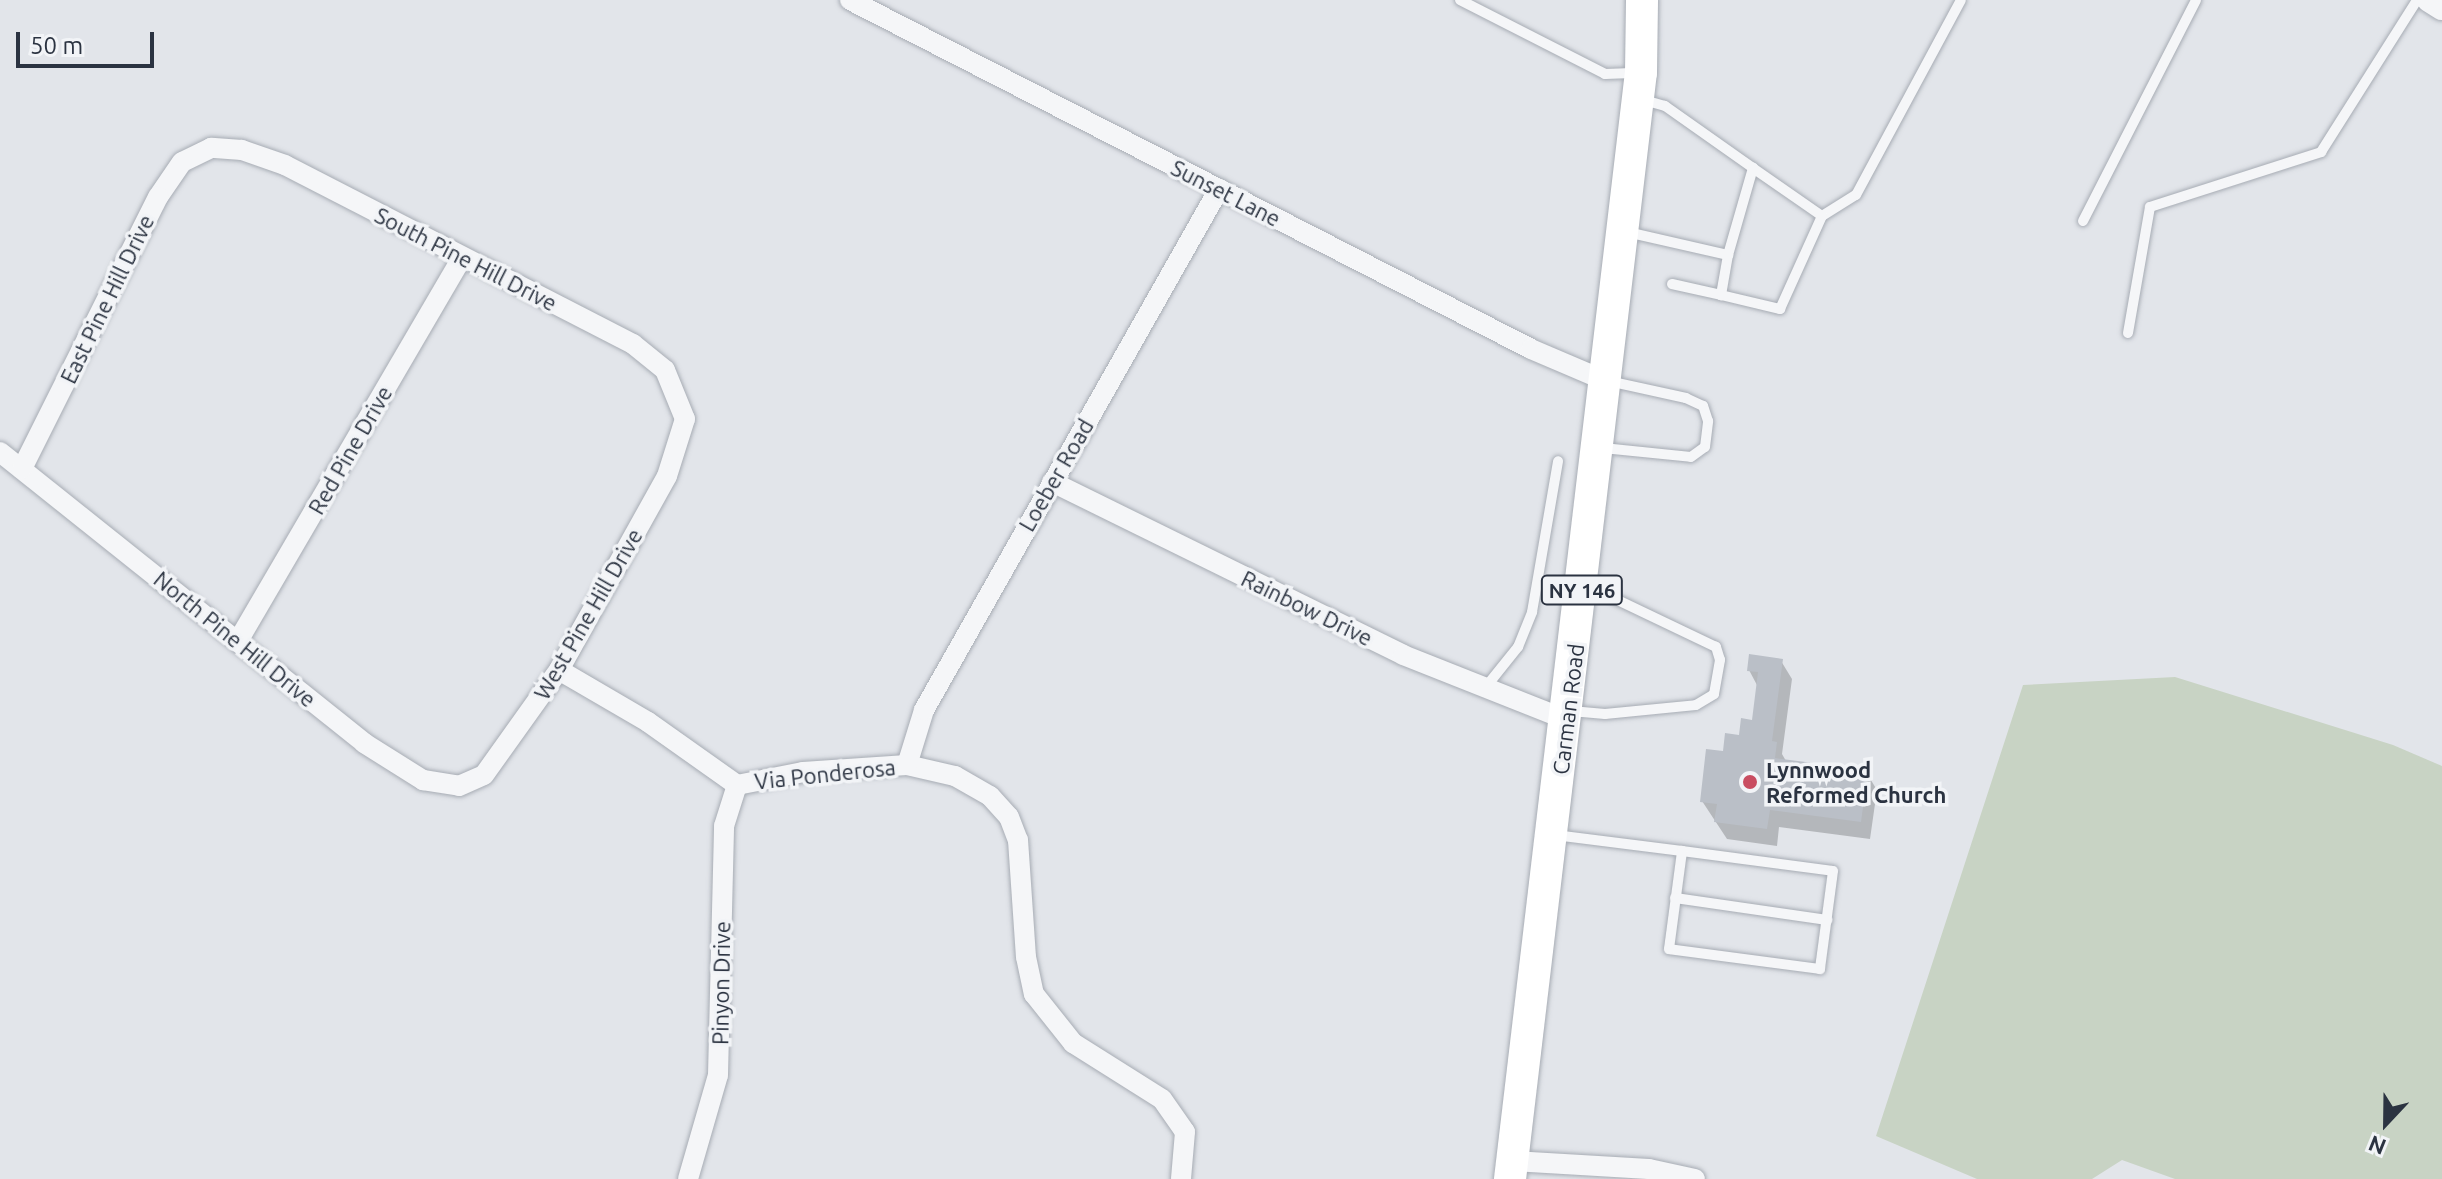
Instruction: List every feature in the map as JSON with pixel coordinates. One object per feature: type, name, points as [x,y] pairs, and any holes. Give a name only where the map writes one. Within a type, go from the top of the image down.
[{"type":"main road","name":"Carman Road","points":[[1512,1170],[1623,231],[1639,86],[1642,0]]},
{"type":"street","name":"Sunset Lane","points":[[850,0],[1531,349],[1606,381]]},
{"type":"street","points":[[2429,0],[2442,8]]},
{"type":"street","name":"South Pine Hill Drive","points":[[211,148],[242,150],[285,165],[633,344],[665,370],[685,419]]},
{"type":"street","name":"East Pine Hill Drive","points":[[22,469],[158,197],[182,162],[211,148]]},
{"type":"street","name":"Loeber Road","points":[[907,765],[924,710],[1219,189]]},
{"type":"street","name":"Red Pine Drive","points":[[238,641],[462,258]]},
{"type":"street","name":"West Pine Hill Drive","points":[[459,786],[484,775],[559,670],[667,476],[685,419]]},
{"type":"street","name":"North Pine Hill Drive","points":[[0,452],[409,773],[439,787],[459,786]]},
{"type":"street","name":"Rainbow Drive","points":[[1052,482],[1403,655],[1484,690],[1568,715]]},
{"type":"street","name":"Via Ponderosa","points":[[559,670],[660,729],[737,785],[803,772],[907,765],[955,776],[990,796],[1009,817],[1018,840],[1026,957],[1034,994],[1073,1043],[1162,1099],[1185,1132],[1181,1179]]},
{"type":"street","name":"Pinyon Drive","points":[[688,1179],[718,1075],[724,826],[737,785]]},
{"type":"street","points":[[1512,1170],[1649,1169],[1695,1179]]},
{"type":"lane","points":[[1460,0],[1479,4],[1605,74],[1639,86],[1822,216]]},
{"type":"lane","points":[[1672,284],[1780,309],[1822,216],[1856,195],[1961,0]]},
{"type":"lane","points":[[2083,221],[2196,0]]},
{"type":"lane","points":[[2128,333],[2150,207],[2321,152],[2417,0]]},
{"type":"lane","points":[[1721,295],[1728,255],[1753,168]]},
{"type":"lane","points":[[1623,231],[1728,255]]},
{"type":"lane","points":[[1598,447],[1691,457],[1705,447],[1708,421],[1703,406],[1686,398],[1606,381]]},
{"type":"lane","points":[[1484,690],[1518,647],[1532,612],[1558,461]]},
{"type":"lane","points":[[1568,715],[1696,705],[1714,694],[1720,660],[1716,647],[1605,594],[1582,589]]},
{"type":"lane","points":[[1553,834],[1682,851],[1833,871],[1820,969],[1669,949],[1682,851]]},
{"type":"lane","points":[[1675,898],[1827,920]]},
{"type":"green space","points":[[2175,677],[2393,745],[2442,766],[2442,1179],[2175,1179],[2122,1160],[2092,1179],[1977,1179],[1876,1136],[2023,685]]},
{"type":"building","points":[[1749,654],[1783,659],[1772,741],[1777,742],[1775,758],[1868,770],[1861,822],[1770,810],[1767,829],[1714,822],[1717,804],[1700,802],[1706,749],[1723,751],[1725,733],[1739,735],[1741,718],[1752,720],[1758,672],[1747,671]]},
{"type":"place","name":"Lynnwood Reformed Church","points":[[1750,782]]}]
